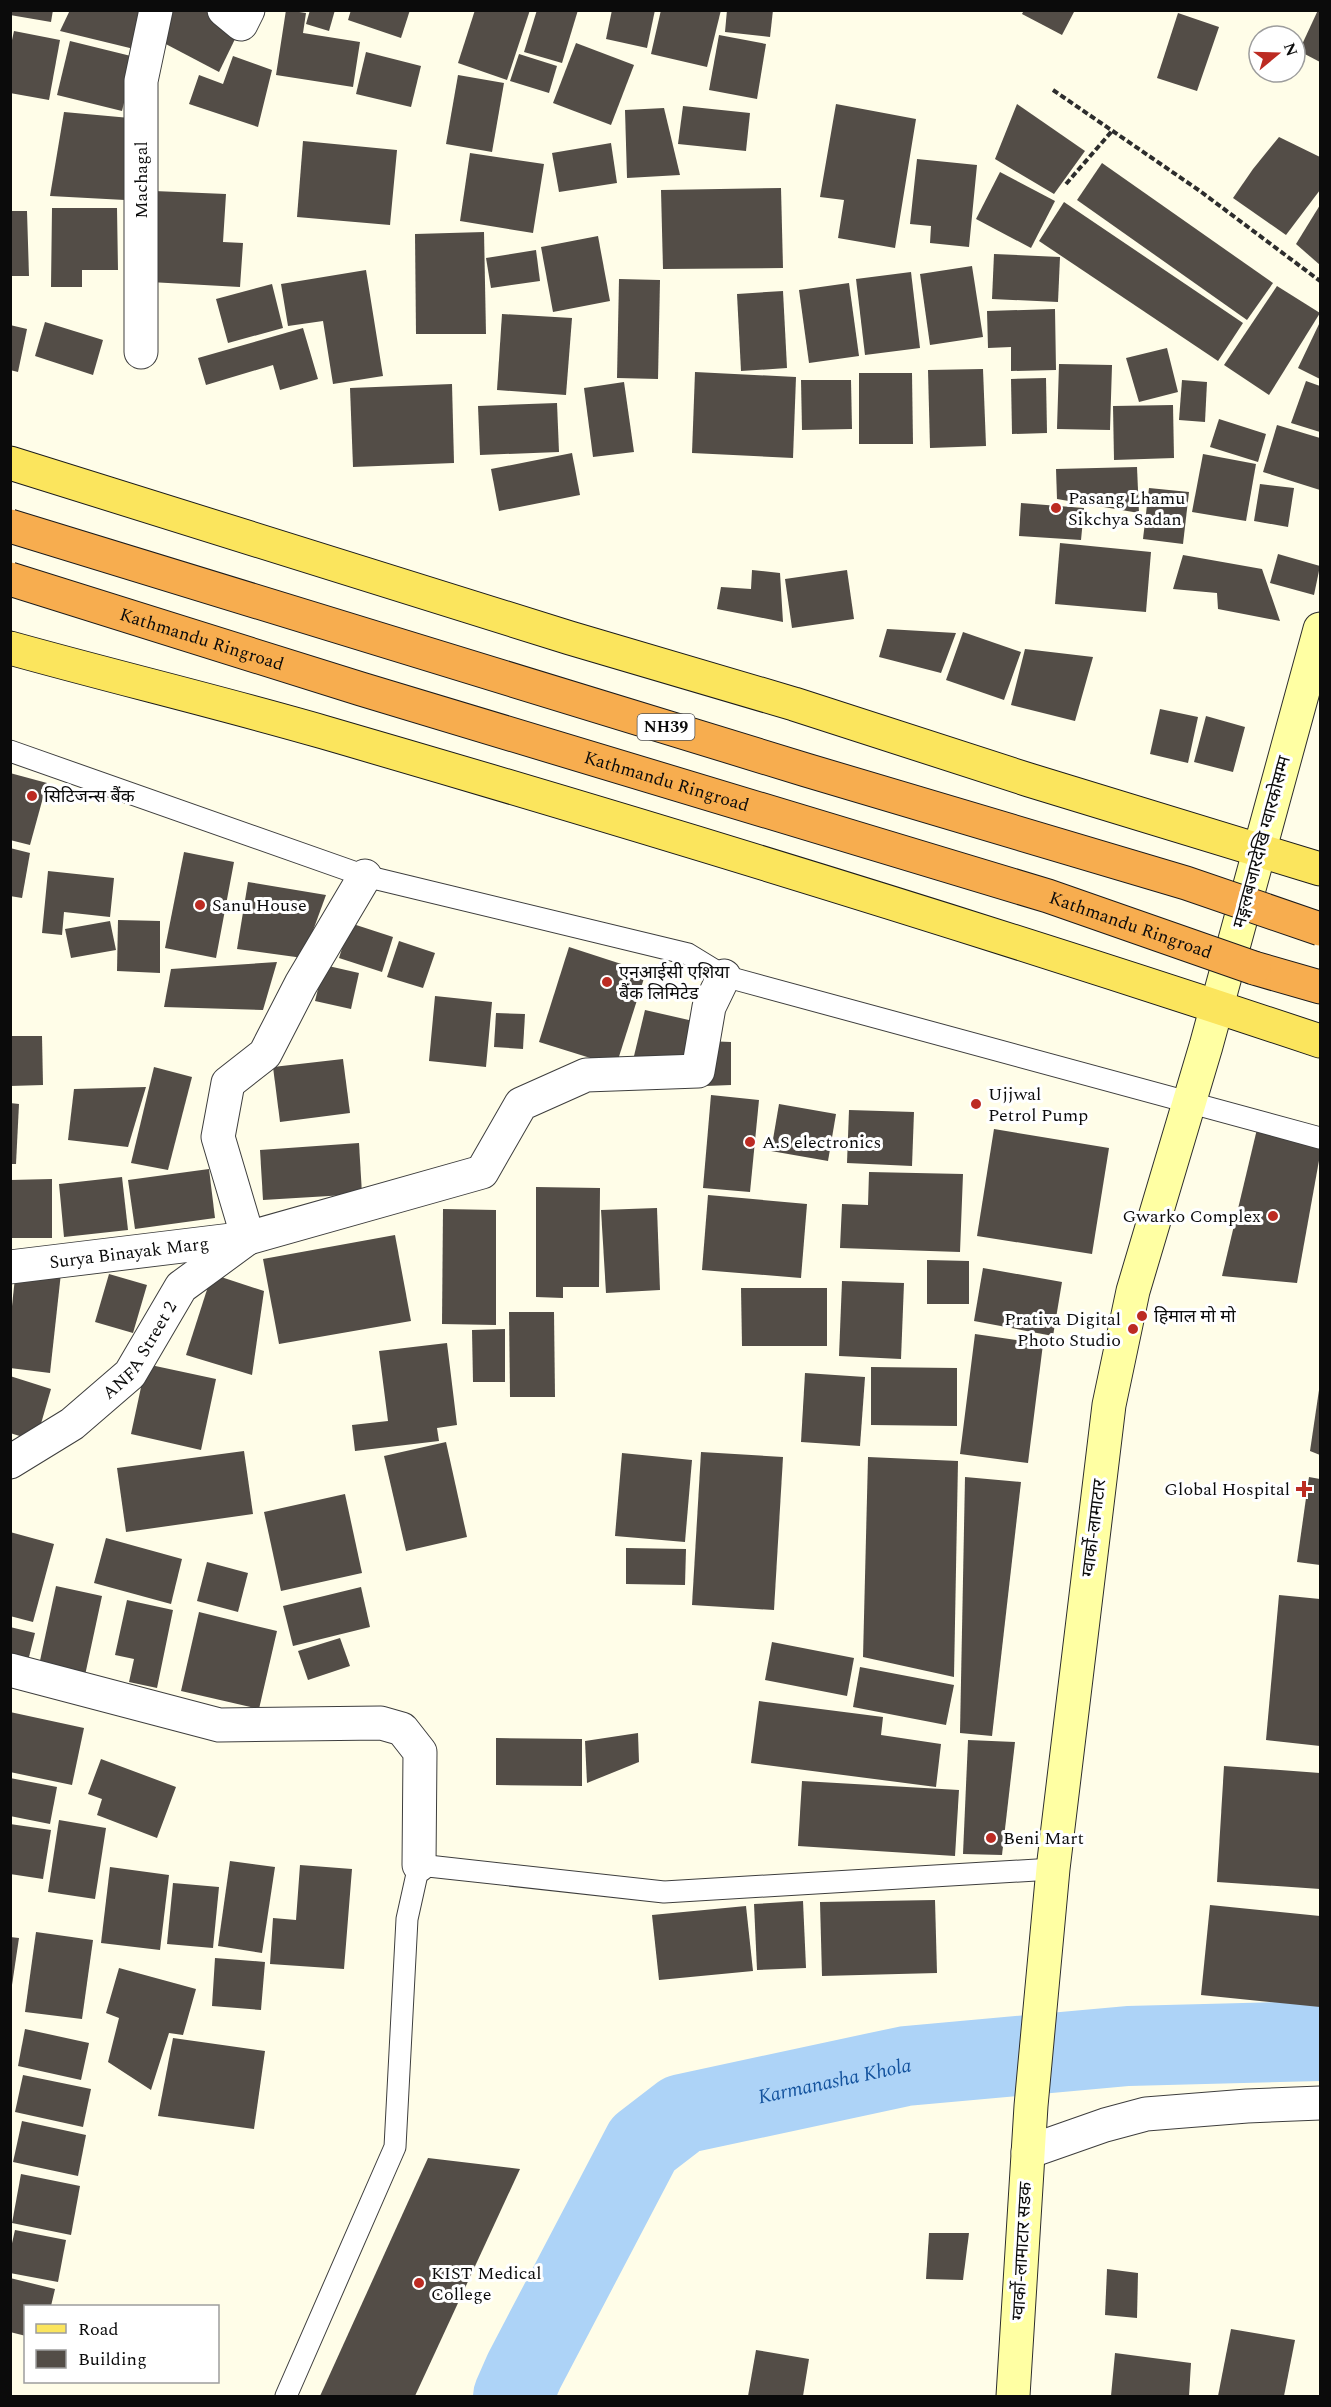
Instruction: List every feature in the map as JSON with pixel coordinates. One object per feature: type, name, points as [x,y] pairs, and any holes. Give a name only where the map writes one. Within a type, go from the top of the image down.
[{"type":"highway","name":"NH39","points":[[10,526],[1175,880],[1320,929]]},
{"type":"highway","name":"Kathmandu Ringroad","points":[[10,579],[350,686],[1048,896],[1170,940],[1320,987]]},
{"type":"main road","points":[[10,463],[570,638],[794,704],[1029,780],[1261,849],[1320,869]]},
{"type":"main road","name":"मङ्गलबजारदेखि ग्वारकोसम्म","points":[[1189,1103],[1320,629]]},
{"type":"main road","points":[[10,648],[319,731],[767,863],[1320,1041]]},
{"type":"main road","name":"ग्वार्को-लामाटार","points":[[1031,2106],[1053,1869],[1109,1406],[1133,1291],[1189,1103]]},
{"type":"main road","name":"ग्वार्को-लामाटार सडक","points":[[1013,2397],[1031,2106]]},
{"type":"street","name":"Machagal","points":[[141,352],[141,81],[156,10]]},
{"type":"street","points":[[224,10],[241,24],[248,10]]},
{"type":"street","points":[[365,876],[301,984],[265,1054],[228,1083],[218,1137],[248,1238],[482,1172],[521,1104],[586,1075],[698,1071],[709,1007],[724,976]]},
{"type":"street","name":"Surya Binayak Marg","points":[[10,1267],[248,1238]]},
{"type":"street","name":"ANFA Street 2","points":[[10,1461],[72,1424],[130,1374],[181,1287],[248,1238]]},
{"type":"street","points":[[10,1670],[219,1725],[381,1723],[402,1729],[420,1752],[419,1865]]},
{"type":"street","points":[[1028,2152],[1105,2125],[1146,2114],[1320,2103]]},
{"type":"lane","points":[[10,751],[365,876],[688,954],[724,976],[1320,1138]]},
{"type":"lane","points":[[286,2397],[395,2147],[408,1919],[419,1865],[664,1892],[1053,1869]]},
{"type":"path","points":[[1053,90],[1200,191],[1320,281]]},
{"type":"path","points":[[1066,184],[1112,131]]},
{"type":"building","points":[[10,10],[53,10],[51,22],[10,15]]},
{"type":"building","points":[[70,10],[145,10],[138,50],[60,31]]},
{"type":"building","points":[[168,10],[207,10],[236,37],[219,72],[160,41]]},
{"type":"building","points":[[286,10],[306,13],[303,33],[360,42],[353,87],[276,75]]},
{"type":"building","points":[[310,10],[335,10],[329,31],[306,24]]},
{"type":"building","points":[[351,10],[410,10],[401,38],[348,20]]},
{"type":"building","points":[[475,10],[530,10],[507,80],[458,63]]},
{"type":"building","points":[[537,10],[578,10],[562,63],[524,52]]},
{"type":"building","points":[[612,10],[655,10],[647,48],[606,39]]},
{"type":"building","points":[[661,10],[721,10],[707,67],[651,54]]},
{"type":"building","points":[[727,10],[773,10],[770,37],[725,32]]},
{"type":"building","points":[[1024,10],[1075,10],[1062,35],[1022,14]]},
{"type":"building","points":[[1320,10],[1320,62],[1307,55],[1307,34]]},
{"type":"building","points":[[1178,13],[1219,27],[1197,91],[1157,78]]},
{"type":"building","points":[[14,31],[60,40],[49,100],[10,93],[10,49]]},
{"type":"building","points":[[719,35],[766,44],[757,99],[709,90]]},
{"type":"building","points":[[70,41],[135,57],[122,111],[57,95]]},
{"type":"building","points":[[576,43],[634,65],[611,125],[553,103]]},
{"type":"building","points":[[366,52],[421,66],[411,107],[356,94]]},
{"type":"building","points":[[519,54],[557,66],[549,93],[510,81]]},
{"type":"building","points":[[233,56],[272,70],[258,127],[189,104],[199,75],[223,84]]},
{"type":"building","points":[[458,75],[504,83],[492,152],[446,144]]},
{"type":"building","points":[[836,104],[916,119],[895,248],[838,238],[844,200],[820,197]]},
{"type":"building","points":[[1017,104],[1085,151],[1054,194],[995,159]]},
{"type":"building","points":[[683,106],[750,113],[746,151],[678,144]]},
{"type":"building","points":[[664,108],[680,175],[627,178],[625,110]]},
{"type":"building","points":[[64,112],[130,118],[125,200],[50,196]]},
{"type":"building","points":[[1279,137],[1320,157],[1320,190],[1286,235],[1233,198]]},
{"type":"building","points":[[303,141],[397,150],[390,225],[297,217]]},
{"type":"building","points":[[611,143],[617,183],[559,192],[552,153]]},
{"type":"building","points":[[470,153],[544,164],[533,233],[460,221]]},
{"type":"building","points":[[917,159],[977,165],[969,247],[930,243],[931,226],[910,224]]},
{"type":"building","points":[[1102,163],[1273,283],[1247,320],[1077,200]]},
{"type":"building","points":[[1000,172],[1055,201],[1031,248],[976,219]]},
{"type":"building","points":[[781,188],[783,268],[663,269],[661,190]]},
{"type":"building","points":[[154,191],[226,194],[223,242],[243,243],[240,287],[150,282]]},
{"type":"building","points":[[1064,202],[1243,323],[1218,361],[1039,241]]},
{"type":"building","points":[[1320,205],[1320,265],[1296,244]]},
{"type":"building","points":[[52,208],[117,208],[118,270],[82,270],[82,287],[51,287]]},
{"type":"building","points":[[10,211],[27,211],[29,276],[10,276]]},
{"type":"building","points":[[484,232],[486,334],[416,334],[415,234]]},
{"type":"building","points":[[598,236],[610,301],[553,312],[541,247]]},
{"type":"building","points":[[536,250],[540,281],[491,288],[486,258]]},
{"type":"building","points":[[994,254],[1060,257],[1058,302],[992,299]]},
{"type":"building","points":[[972,266],[983,337],[930,345],[920,274]]},
{"type":"building","points":[[366,270],[383,376],[333,384],[323,321],[288,326],[281,284]]},
{"type":"building","points":[[911,272],[920,348],[865,355],[856,279]]},
{"type":"building","points":[[619,279],[660,280],[658,379],[617,378]]},
{"type":"building","points":[[849,283],[859,356],[809,363],[799,290]]},
{"type":"building","points":[[272,284],[283,328],[228,343],[216,299]]},
{"type":"building","points":[[1277,286],[1320,313],[1269,395],[1224,365]]},
{"type":"building","points":[[783,291],[787,368],[741,371],[737,294]]},
{"type":"building","points":[[1055,309],[1056,370],[1011,371],[1011,347],[988,348],[987,311]]},
{"type":"building","points":[[502,314],[572,318],[566,395],[497,390]]},
{"type":"building","points":[[45,322],[103,340],[93,375],[35,356]]},
{"type":"building","points":[[1320,322],[1320,379],[1298,368]]},
{"type":"building","points":[[10,325],[27,329],[18,372],[10,370]]},
{"type":"building","points":[[303,328],[318,379],[280,390],[273,365],[206,385],[198,358]]},
{"type":"building","points":[[1167,348],[1178,392],[1139,402],[1126,358]]},
{"type":"building","points":[[1059,364],[1112,365],[1110,430],[1057,429]]},
{"type":"building","points":[[983,369],[986,446],[930,448],[928,370]]},
{"type":"building","points":[[695,372],[796,377],[793,458],[692,453]]},
{"type":"building","points":[[859,373],[912,373],[913,444],[859,444]]},
{"type":"building","points":[[1046,378],[1047,433],[1012,434],[1011,379]]},
{"type":"building","points":[[801,380],[851,380],[852,429],[802,430]]},
{"type":"building","points":[[1182,380],[1207,382],[1205,422],[1179,420]]},
{"type":"building","points":[[1306,381],[1320,386],[1320,432],[1291,423]]},
{"type":"building","points":[[624,382],[634,452],[593,457],[584,388]]},
{"type":"building","points":[[452,384],[454,463],[353,467],[350,388]]},
{"type":"building","points":[[557,403],[559,452],[480,455],[478,406]]},
{"type":"building","points":[[1173,405],[1174,458],[1114,460],[1113,406]]},
{"type":"building","points":[[1219,419],[1266,434],[1258,462],[1210,447]]},
{"type":"building","points":[[1277,425],[1320,438],[1320,490],[1263,472]]},
{"type":"building","points":[[572,453],[580,495],[499,511],[491,469]]},
{"type":"building","points":[[1203,454],[1256,464],[1246,521],[1192,512]]},
{"type":"building","points":[[1137,467],[1139,513],[1057,499],[1056,469]]},
{"type":"building","points":[[1260,484],[1294,488],[1288,527],[1254,521]]},
{"type":"building","points":[[1149,488],[1189,492],[1183,544],[1143,539]]},
{"type":"building","points":[[1021,503],[1084,508],[1081,540],[1019,536]]},
{"type":"building","points":[[1060,543],[1151,552],[1146,612],[1055,604]]},
{"type":"building","points":[[1278,554],[1320,566],[1314,595],[1270,583]]},
{"type":"building","points":[[1183,555],[1262,569],[1280,621],[1218,609],[1217,593],[1173,589]]},
{"type":"building","points":[[752,570],[780,573],[783,622],[717,609],[721,587],[751,589]]},
{"type":"building","points":[[847,570],[854,619],[792,628],[785,579]]},
{"type":"building","points":[[887,629],[956,633],[941,673],[879,657]]},
{"type":"building","points":[[963,632],[1021,652],[1004,700],[946,680]]},
{"type":"building","points":[[1025,649],[1093,657],[1075,721],[1011,705]]},
{"type":"building","points":[[1160,709],[1198,717],[1188,763],[1150,754]]},
{"type":"building","points":[[1206,716],[1245,727],[1233,772],[1194,762]]},
{"type":"building","points":[[10,773],[47,783],[30,845],[10,840]]},
{"type":"building","points":[[10,848],[30,853],[22,898],[10,896]]},
{"type":"building","name":"Sanu House","points":[[184,852],[234,862],[216,958],[165,948]]},
{"type":"building","points":[[48,871],[114,878],[110,917],[64,912],[62,935],[42,933]]},
{"type":"building","points":[[248,882],[326,895],[303,958],[237,949]]},
{"type":"building","points":[[118,920],[160,921],[160,973],[117,971]]},
{"type":"building","points":[[110,921],[116,950],[71,958],[65,929]]},
{"type":"building","points":[[350,923],[393,937],[382,972],[339,958]]},
{"type":"building","points":[[399,941],[435,953],[423,988],[387,977]]},
{"type":"building","points":[[569,947],[646,972],[616,1066],[539,1042]]},
{"type":"building","points":[[277,962],[263,1010],[164,1007],[171,969]]},
{"type":"building","points":[[324,965],[359,973],[351,1009],[315,1001]]},
{"type":"building","points":[[435,996],[492,1002],[486,1067],[429,1061]]},
{"type":"building","points":[[645,1010],[702,1023],[691,1070],[634,1056]]},
{"type":"building","points":[[496,1013],[525,1014],[523,1049],[494,1047]]},
{"type":"building","points":[[10,1036],[42,1036],[43,1085],[10,1086]]},
{"type":"building","points":[[706,1041],[731,1042],[731,1085],[706,1086]]},
{"type":"building","points":[[343,1059],[350,1113],[280,1122],[273,1067]]},
{"type":"building","points":[[154,1067],[192,1077],[168,1170],[131,1163]]},
{"type":"building","points":[[146,1087],[128,1147],[68,1140],[74,1089]]},
{"type":"building","points":[[711,1095],[759,1100],[750,1192],[703,1188]]},
{"type":"building","points":[[10,1103],[19,1104],[16,1164],[10,1164]]},
{"type":"building","points":[[779,1104],[836,1114],[828,1161],[771,1151]]},
{"type":"building","points":[[849,1110],[914,1112],[912,1166],[847,1163]]},
{"type":"building","points":[[994,1129],[1109,1148],[1092,1254],[977,1236]]},
{"type":"building","name":"Gwarko Complex","points":[[1257,1129],[1320,1144],[1297,1283],[1222,1276]]},
{"type":"building","points":[[359,1143],[362,1194],[263,1200],[260,1150]]},
{"type":"building","points":[[209,1169],[215,1218],[135,1229],[128,1180]]},
{"type":"building","points":[[869,1172],[963,1174],[960,1252],[840,1248],[842,1204],[868,1205]]},
{"type":"building","points":[[122,1177],[128,1230],[64,1237],[59,1184]]},
{"type":"building","points":[[52,1179],[52,1238],[10,1238],[10,1180]]},
{"type":"building","points":[[536,1187],[600,1188],[599,1287],[563,1287],[563,1298],[536,1297]]},
{"type":"building","points":[[708,1195],[807,1204],[801,1278],[702,1270]]},
{"type":"building","points":[[657,1208],[660,1290],[606,1293],[601,1210]]},
{"type":"building","points":[[443,1209],[496,1210],[496,1325],[442,1324]]},
{"type":"building","points":[[395,1235],[411,1321],[279,1344],[263,1259]]},
{"type":"building","points":[[927,1260],[969,1261],[969,1304],[927,1304]]},
{"type":"building","points":[[16,1268],[61,1273],[50,1373],[10,1368],[10,1325]]},
{"type":"building","points":[[983,1268],[1062,1282],[1053,1336],[974,1321]]},
{"type":"building","points":[[109,1274],[147,1285],[133,1333],[95,1322]]},
{"type":"building","points":[[212,1274],[264,1291],[252,1375],[186,1355]]},
{"type":"building","points":[[842,1281],[904,1283],[901,1359],[839,1356]]},
{"type":"building","points":[[741,1288],[827,1288],[827,1346],[742,1346]]},
{"type":"building","points":[[509,1312],[554,1312],[555,1397],[510,1397]]},
{"type":"building","points":[[505,1329],[505,1382],[473,1382],[472,1330]]},
{"type":"building","points":[[975,1334],[1043,1344],[1028,1463],[960,1454]]},
{"type":"building","points":[[447,1343],[457,1425],[437,1428],[439,1441],[355,1451],[352,1425],[388,1421],[379,1351]]},
{"type":"building","points":[[146,1364],[216,1379],[201,1450],[131,1434]]},
{"type":"building","points":[[871,1367],[957,1368],[957,1426],[871,1425]]},
{"type":"building","points":[[805,1373],[865,1377],[860,1446],[801,1442]]},
{"type":"building","points":[[10,1376],[51,1389],[36,1441],[10,1433]]},
{"type":"building","points":[[1320,1390],[1320,1455],[1310,1451]]},
{"type":"building","points":[[446,1442],[467,1537],[406,1551],[384,1456]]},
{"type":"building","points":[[244,1451],[253,1514],[126,1532],[117,1468]]},
{"type":"building","points":[[701,1452],[783,1457],[774,1610],[692,1605]]},
{"type":"building","points":[[622,1453],[692,1460],[685,1542],[615,1536]]},
{"type":"building","points":[[868,1457],[958,1461],[954,1677],[863,1657]]},
{"type":"building","points":[[965,1477],[1021,1482],[992,1736],[960,1733]]},
{"type":"building","points":[[1309,1477],[1320,1479],[1320,1565],[1297,1562]]},
{"type":"building","points":[[345,1494],[362,1573],[281,1591],[264,1512]]},
{"type":"building","points":[[10,1532],[54,1544],[33,1622],[10,1616]]},
{"type":"building","points":[[106,1538],[182,1559],[171,1604],[94,1583]]},
{"type":"building","points":[[626,1548],[686,1549],[685,1585],[626,1584]]},
{"type":"building","points":[[207,1562],[248,1573],[238,1612],[197,1601]]},
{"type":"building","points":[[56,1586],[102,1596],[84,1680],[38,1670]]},
{"type":"building","points":[[361,1587],[370,1627],[293,1646],[283,1606]]},
{"type":"building","points":[[1279,1595],[1320,1599],[1320,1746],[1266,1740]]},
{"type":"building","points":[[127,1600],[173,1610],[157,1688],[129,1682],[134,1659],[115,1655]]},
{"type":"building","points":[[199,1612],[277,1631],[259,1709],[181,1691]]},
{"type":"building","points":[[10,1627],[35,1633],[28,1661],[10,1657]]},
{"type":"building","points":[[340,1638],[350,1666],[308,1680],[298,1651]]},
{"type":"building","points":[[772,1642],[854,1658],[847,1696],[765,1680]]},
{"type":"building","points":[[860,1667],[954,1685],[946,1725],[853,1707]]},
{"type":"building","points":[[759,1701],[883,1717],[881,1735],[941,1744],[936,1787],[751,1763]]},
{"type":"building","points":[[10,1712],[84,1728],[72,1785],[10,1772]]},
{"type":"building","points":[[638,1733],[639,1762],[587,1783],[585,1741]]},
{"type":"building","points":[[496,1738],[582,1739],[582,1786],[496,1785]]},
{"type":"building","points":[[968,1740],[1015,1742],[1002,1855],[963,1854]]},
{"type":"building","points":[[101,1759],[176,1787],[157,1838],[97,1815],[102,1799],[88,1794]]},
{"type":"building","points":[[1224,1766],[1320,1773],[1320,1889],[1217,1882]]},
{"type":"building","points":[[10,1778],[57,1787],[50,1824],[10,1816]]},
{"type":"building","points":[[802,1781],[959,1790],[955,1856],[798,1846]]},
{"type":"building","points":[[59,1820],[106,1828],[95,1899],[48,1892]]},
{"type":"building","points":[[10,1824],[51,1830],[43,1879],[10,1874]]},
{"type":"building","points":[[230,1861],[275,1867],[262,1953],[218,1946]]},
{"type":"building","points":[[300,1865],[352,1869],[344,1969],[270,1964],[273,1918],[296,1920]]},
{"type":"building","points":[[110,1867],[169,1875],[160,1950],[101,1943]]},
{"type":"building","points":[[173,1883],[219,1887],[213,1948],[167,1944]]},
{"type":"building","points":[[935,1900],[937,1973],[822,1976],[820,1902]]},
{"type":"building","points":[[803,1901],[806,1968],[757,1970],[754,1904]]},
{"type":"building","points":[[1210,1905],[1320,1916],[1320,2007],[1201,1995]]},
{"type":"building","points":[[746,1906],[753,1971],[659,1980],[652,1915]]},
{"type":"building","points":[[36,1932],[93,1940],[82,2019],[25,2012]]},
{"type":"building","points":[[10,1937],[19,1938],[12,1985],[10,1985]]},
{"type":"building","points":[[215,1958],[265,1962],[261,2010],[212,2006]]},
{"type":"building","points":[[119,1968],[196,1989],[183,2035],[169,2033],[151,2090],[108,2062],[119,2018],[106,2013]]},
{"type":"building","points":[[25,2029],[89,2043],[81,2080],[18,2066]]},
{"type":"building","points":[[173,2038],[265,2051],[254,2129],[158,2116]]},
{"type":"building","points":[[23,2075],[91,2089],[83,2127],[15,2112]]},
{"type":"building","points":[[22,2121],[86,2135],[78,2176],[13,2162]]},
{"type":"building","name":"KIST Medical College","points":[[428,2158],[520,2169],[415,2396],[320,2396]]},
{"type":"building","points":[[21,2174],[80,2186],[71,2235],[12,2223]]},
{"type":"building","points":[[15,2230],[66,2240],[58,2282],[10,2273],[10,2252]]},
{"type":"building","points":[[929,2233],[969,2233],[963,2280],[926,2279]]},
{"type":"building","points":[[1107,2269],[1138,2273],[1137,2318],[1105,2315]]},
{"type":"building","points":[[10,2278],[55,2289],[51,2305],[24,2305],[24,2336],[10,2332]]},
{"type":"building","points":[[1231,2329],[1295,2340],[1284,2396],[1218,2396]]},
{"type":"building","points":[[756,2350],[809,2359],[803,2396],[748,2396]]},
{"type":"building","points":[[1115,2353],[1191,2363],[1189,2396],[1111,2396]]},
{"type":"waterway","name":"Karmanasha Khola","points":[[513,2396],[643,2144],[682,2114],[906,2066],[1128,2046],[1320,2041]]},
{"type":"place","name":"Pasang Lhamu Sikchya Sadan","points":[[1056,508]]},
{"type":"place","name":"सिटिजन्स बैंक","points":[[32,796]]},
{"type":"place","name":"Sanu House","points":[[200,905]]},
{"type":"place","name":"एनआईसी एशिया बैंक लिमिटेड","points":[[607,982]]},
{"type":"place","name":"Ujjwal Petrol Pump","points":[[976,1104]]},
{"type":"place","name":"A.S electronics","points":[[750,1142]]},
{"type":"place","name":"Gwarko Complex","points":[[1273,1216]]},
{"type":"place","name":"हिमाल मो मो","points":[[1142,1316]]},
{"type":"place","name":"Prativa Digital Photo Studio","points":[[1133,1329]]},
{"type":"place","name":"Global Hospital","points":[[1304,1489]]},
{"type":"place","name":"Beni Mart","points":[[991,1838]]},
{"type":"place","name":"KIST Medical College","points":[[419,2283]]}]
